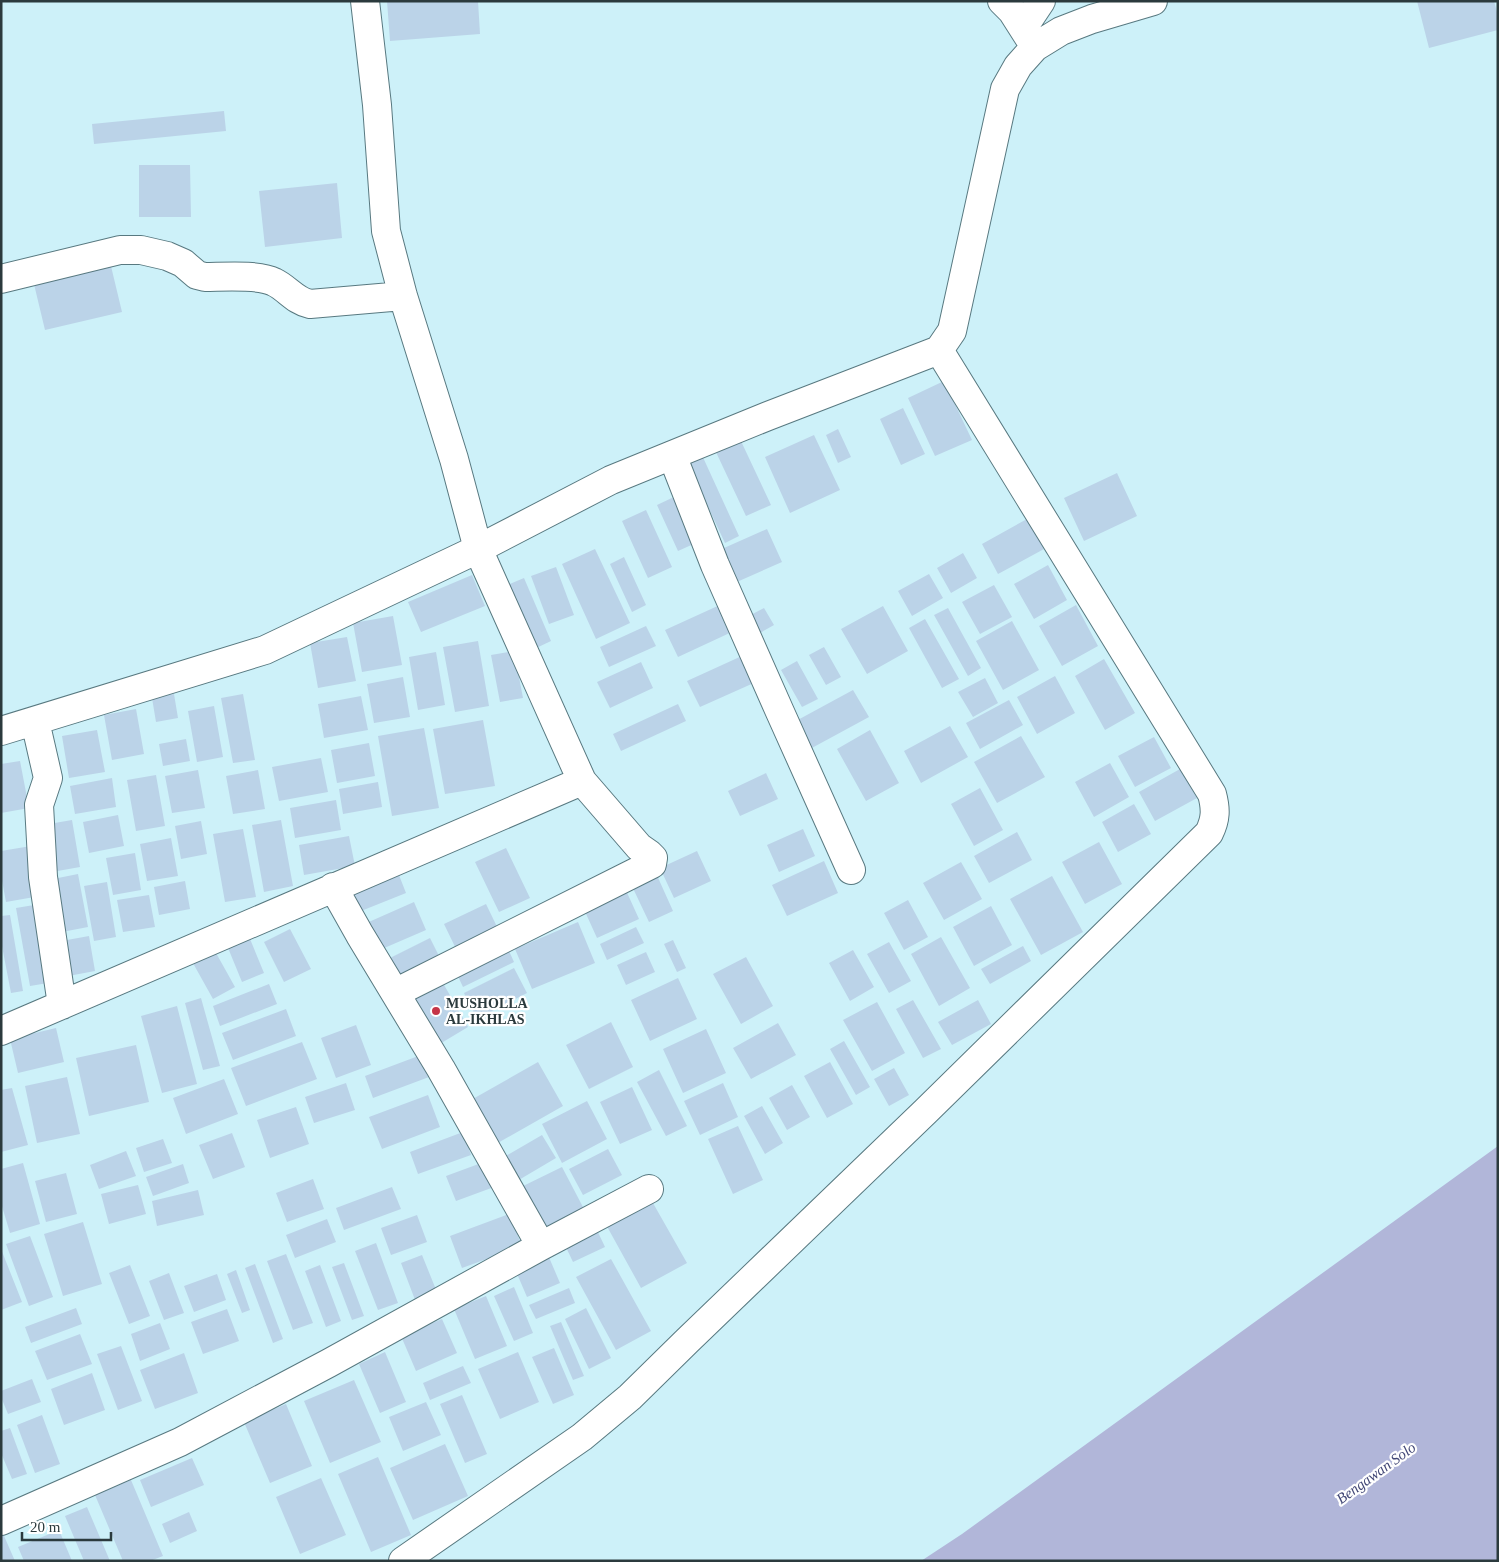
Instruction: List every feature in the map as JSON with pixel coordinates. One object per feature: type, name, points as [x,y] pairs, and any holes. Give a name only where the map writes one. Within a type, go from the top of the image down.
[{"type":"street","points":[[365,1],[377,105],[386,231],[454,459],[478,549],[582,781],[639,847],[653,858],[652,864],[395,993]]},
{"type":"street","points":[[1002,1],[1012,11],[1029,38]]},
{"type":"street","points":[[1,731],[265,650],[478,549],[611,480],[768,416],[939,350],[952,331],[1005,89],[1018,66],[1041,1]]},
{"type":"street","points":[[1029,38],[1069,28],[1153,1]]},
{"type":"street","points":[[1,279],[120,250],[141,250],[167,256],[183,263],[196,274],[205,277],[260,278],[273,281],[302,303],[310,304],[404,296]]},
{"type":"street","points":[[403,1561],[582,1437],[630,1397],[962,1076],[1209,832],[1213,824],[1216,814],[1212,794],[939,350]]},
{"type":"street","points":[[672,455],[715,565],[851,870]]},
{"type":"street","points":[[36,721],[48,778],[39,805],[43,876],[62,1004]]},
{"type":"street","points":[[1,1031],[582,781]]},
{"type":"street","points":[[333,887],[440,1068],[541,1246]]},
{"type":"street","points":[[1,1521],[180,1442],[649,1189]]},
{"type":"water","name":"Bengawan Solo","points":[[1498,1146],[1498,1561],[921,1561],[962,1534]]},
{"type":"building","points":[[387,1],[478,1],[480,34],[390,41]]},
{"type":"building","points":[[1417,1],[1494,1],[1498,16],[1498,30],[1429,48]]},
{"type":"building","points":[[224,111],[226,131],[94,144],[92,124]]},
{"type":"building","points":[[139,165],[190,165],[191,217],[139,217]]},
{"type":"building","points":[[337,183],[342,238],[265,247],[259,191]]},
{"type":"building","points":[[110,262],[122,312],[45,330],[33,280]]},
{"type":"building","points":[[944,381],[972,440],[935,456],[908,398]]},
{"type":"building","points":[[903,408],[925,454],[901,465],[880,419]]},
{"type":"building","points":[[838,429],[851,457],[838,463],[826,435]]},
{"type":"building","points":[[814,435],[840,490],[790,513],[765,457]]},
{"type":"building","points":[[740,439],[771,505],[746,516],[715,450]]},
{"type":"building","points":[[701,453],[739,536],[725,543],[686,460]]},
{"type":"building","points":[[1117,473],[1137,516],[1084,541],[1064,498]]},
{"type":"building","points":[[676,496],[698,542],[678,551],[657,505]]},
{"type":"building","points":[[646,510],[672,567],[648,578],[622,521]]},
{"type":"building","points":[[1027,519],[1044,549],[998,574],[982,544]]},
{"type":"building","points":[[767,529],[782,562],[730,585],[715,552]]},
{"type":"building","points":[[595,549],[630,623],[596,639],[562,564]]},
{"type":"building","points":[[963,553],[977,578],[951,593],[937,568]]},
{"type":"building","points":[[624,557],[646,605],[632,612],[610,564]]},
{"type":"building","points":[[1048,565],[1067,600],[1034,619],[1014,584]]},
{"type":"building","points":[[556,567],[574,615],[549,624],[531,576]]},
{"type":"building","points":[[929,574],[943,598],[912,616],[898,591]]},
{"type":"building","points":[[472,575],[485,606],[421,632],[408,602]]},
{"type":"building","points":[[524,578],[551,641],[530,651],[503,587]]},
{"type":"building","points":[[994,585],[1012,617],[980,634],[962,602]]},
{"type":"building","points":[[722,604],[734,631],[678,657],[665,630]]},
{"type":"building","points":[[1076,605],[1098,646],[1062,666],[1039,626]]},
{"type":"building","points":[[883,606],[908,651],[867,674],[841,629]]},
{"type":"building","points":[[764,608],[774,625],[753,637],[743,619]]},
{"type":"building","points":[[948,608],[981,668],[968,676],[934,615]]},
{"type":"building","points":[[393,616],[402,665],[362,672],[353,623]]},
{"type":"building","points":[[925,619],[959,679],[942,688],[909,628]]},
{"type":"building","points":[[1012,621],[1039,670],[1003,690],[976,641]]},
{"type":"building","points":[[646,626],[656,646],[609,667],[600,647]]},
{"type":"building","points":[[347,637],[356,681],[318,688],[310,643]]},
{"type":"building","points":[[478,641],[489,706],[455,712],[443,647]]},
{"type":"building","points":[[824,647],[841,677],[826,685],[809,655]]},
{"type":"building","points":[[514,651],[523,698],[500,702],[491,655]]},
{"type":"building","points":[[436,652],[445,705],[418,710],[409,657]]},
{"type":"building","points":[[744,655],[756,682],[700,707],[687,681]]},
{"type":"building","points":[[1104,659],[1135,713],[1105,730],[1075,676]]},
{"type":"building","points":[[797,661],[818,699],[802,707],[781,670]]},
{"type":"building","points":[[641,662],[653,688],[610,708],[597,682]]},
{"type":"building","points":[[1055,676],[1075,713],[1037,734],[1017,697]]},
{"type":"building","points":[[403,677],[410,717],[374,723],[367,684]]},
{"type":"building","points":[[985,678],[998,703],[973,717],[958,692]]},
{"type":"building","points":[[853,690],[869,717],[810,749],[794,722]]},
{"type":"building","points":[[174,694],[178,718],[156,722],[152,698]]},
{"type":"building","points":[[243,694],[255,760],[233,763],[221,698]]},
{"type":"building","points":[[361,696],[368,730],[324,738],[318,704]]},
{"type":"building","points":[[1009,700],[1023,725],[980,749],[966,723]]},
{"type":"building","points":[[678,704],[686,721],[621,751],[613,734]]},
{"type":"building","points":[[214,706],[223,757],[197,762],[188,711]]},
{"type":"building","points":[[136,709],[144,754],[112,760],[104,715]]},
{"type":"building","points":[[483,720],[495,786],[445,794],[433,729]]},
{"type":"building","points":[[950,726],[968,757],[921,783],[904,751]]},
{"type":"building","points":[[424,728],[439,808],[392,816],[378,736]]},
{"type":"building","points":[[97,730],[105,772],[69,778],[62,736]]},
{"type":"building","points":[[870,730],[899,783],[866,801],[837,749]]},
{"type":"building","points":[[1021,736],[1045,777],[997,803],[974,762]]},
{"type":"building","points":[[1154,737],[1171,768],[1135,787],[1118,756]]},
{"type":"building","points":[[186,739],[190,761],[163,766],[159,744]]},
{"type":"building","points":[[369,743],[375,776],[337,783],[331,750]]},
{"type":"building","points":[[321,758],[328,792],[279,801],[272,767]]},
{"type":"building","points":[[20,761],[29,808],[1,813],[1,764]]},
{"type":"building","points":[[1110,763],[1129,797],[1094,817],[1075,782]]},
{"type":"building","points":[[1180,769],[1197,798],[1155,821],[1139,792]]},
{"type":"building","points":[[198,770],[205,808],[172,813],[165,776]]},
{"type":"building","points":[[258,770],[265,809],[233,814],[226,776]]},
{"type":"building","points":[[766,773],[778,799],[740,816],[728,791]]},
{"type":"building","points":[[156,775],[165,826],[136,831],[127,780]]},
{"type":"building","points":[[112,778],[116,807],[75,814],[70,786]]},
{"type":"building","points":[[378,782],[382,807],[343,814],[339,789]]},
{"type":"building","points":[[980,788],[1003,830],[974,846],[951,804]]},
{"type":"building","points":[[336,800],[341,830],[295,838],[290,808]]},
{"type":"building","points":[[1134,804],[1151,834],[1118,852],[1102,822]]},
{"type":"building","points":[[118,815],[124,846],[89,853],[83,822]]},
{"type":"building","points":[[72,820],[80,867],[52,872],[43,825]]},
{"type":"building","points":[[281,820],[293,886],[264,892],[252,825]]},
{"type":"building","points":[[201,821],[207,854],[181,859],[175,826]]},
{"type":"building","points":[[243,829],[256,897],[225,902],[213,834]]},
{"type":"building","points":[[803,829],[815,856],[779,872],[767,845]]},
{"type":"building","points":[[1017,832],[1032,860],[989,883],[974,856]]},
{"type":"building","points":[[349,836],[355,866],[304,875],[299,845]]},
{"type":"building","points":[[171,838],[178,876],[147,881],[140,844]]},
{"type":"building","points":[[1099,842],[1122,884],[1085,904],[1062,862]]},
{"type":"building","points":[[31,846],[40,896],[6,902],[1,875],[1,851]]},
{"type":"building","points":[[506,848],[530,898],[499,912],[475,862]]},
{"type":"building","points":[[697,851],[711,881],[674,898],[660,868]]},
{"type":"building","points":[[135,853],[141,890],[113,895],[106,858]]},
{"type":"building","points":[[824,861],[838,893],[787,916],[772,885]]},
{"type":"building","points":[[961,862],[982,899],[944,920],[923,883]]},
{"type":"building","points":[[397,870],[406,893],[356,913],[347,890]]},
{"type":"building","points":[[655,871],[673,911],[649,922],[630,882]]},
{"type":"building","points":[[78,874],[88,927],[62,932],[53,879]]},
{"type":"building","points":[[1052,876],[1083,932],[1041,955],[1010,899]]},
{"type":"building","points":[[185,881],[190,909],[159,915],[154,887]]},
{"type":"building","points":[[107,882],[116,937],[94,941],[84,886]]},
{"type":"building","points":[[624,886],[639,919],[597,938],[582,905]]},
{"type":"building","points":[[149,895],[155,927],[123,932],[117,900]]},
{"type":"building","points":[[908,900],[928,937],[904,950],[884,913]]},
{"type":"building","points":[[414,902],[426,930],[375,952],[362,925]]},
{"type":"building","points":[[486,904],[501,935],[459,955],[444,924]]},
{"type":"building","points":[[34,905],[48,983],[30,986],[16,908]]},
{"type":"building","points":[[991,906],[1012,945],[974,966],[953,927]]},
{"type":"building","points":[[10,915],[23,991],[11,993],[1,941],[1,916]]},
{"type":"building","points":[[578,922],[595,963],[532,989],[515,949]]},
{"type":"building","points":[[636,927],[644,943],[607,960],[600,944]]},
{"type":"building","points":[[290,929],[311,969],[284,982],[264,942]]},
{"type":"building","points":[[248,934],[264,973],[242,982],[226,943]]},
{"type":"building","points":[[89,936],[95,971],[63,977],[56,942]]},
{"type":"building","points":[[941,937],[970,988],[939,1006],[911,954]]},
{"type":"building","points":[[430,938],[442,962],[397,985],[384,961]]},
{"type":"building","points":[[673,940],[686,968],[677,972],[664,944]]},
{"type":"building","points":[[505,942],[514,962],[463,987],[454,968]]},
{"type":"building","points":[[889,942],[911,981],[889,993],[867,954]]},
{"type":"building","points":[[211,944],[235,987],[213,999],[189,956]]},
{"type":"building","points":[[1023,946],[1031,961],[990,984],[981,969]]},
{"type":"building","points":[[853,950],[874,987],[850,1001],[829,963]]},
{"type":"building","points":[[646,952],[655,972],[626,985],[617,965]]},
{"type":"building","points":[[746,957],[773,1006],[741,1024],[713,974]]},
{"type":"building","points":[[514,968],[527,993],[477,1019],[464,993]]},
{"type":"building","name":"MUSHOLLA AL-IKHLAS","points":[[439,976],[468,1027],[433,1048],[403,996]]},
{"type":"building","points":[[678,978],[697,1019],[650,1041],[631,1000]]},
{"type":"building","points":[[269,984],[277,1004],[220,1026],[213,1006]]},
{"type":"building","points":[[201,998],[220,1066],[203,1070],[185,1003]]},
{"type":"building","points":[[913,1000],[941,1049],[923,1058],[896,1009]]},
{"type":"building","points":[[978,1000],[991,1024],[952,1045],[938,1022]]},
{"type":"building","points":[[877,1002],[905,1053],[872,1071],[843,1020]]},
{"type":"building","points":[[177,1006],[197,1084],[162,1093],[141,1016]]},
{"type":"building","points":[[286,1009],[296,1036],[233,1060],[222,1033]]},
{"type":"building","points":[[611,1022],[633,1067],[589,1089],[566,1045]]},
{"type":"building","points":[[778,1023],[796,1055],[751,1079],[733,1048]]},
{"type":"building","points":[[356,1025],[371,1065],[336,1078],[321,1038]]},
{"type":"building","points":[[56,1028],[64,1062],[18,1073],[10,1039]]},
{"type":"building","points":[[706,1029],[726,1073],[683,1093],[663,1049]]},
{"type":"building","points":[[844,1041],[870,1087],[856,1095],[830,1049]]},
{"type":"building","points":[[302,1042],[317,1079],[246,1106],[231,1068]]},
{"type":"building","points":[[136,1045],[149,1102],[89,1116],[76,1058]]},
{"type":"building","points":[[421,1055],[429,1077],[373,1098],[365,1076]]},
{"type":"building","points":[[538,1062],[563,1106],[496,1144],[471,1100]]},
{"type":"building","points":[[830,1062],[853,1104],[827,1118],[804,1076]]},
{"type":"building","points":[[894,1068],[909,1095],[889,1106],[874,1079]]},
{"type":"building","points":[[659,1070],[687,1126],[666,1136],[637,1082]]},
{"type":"building","points":[[67,1077],[80,1134],[37,1143],[25,1086]]},
{"type":"building","points":[[224,1079],[238,1114],[186,1134],[173,1098]]},
{"type":"building","points":[[346,1083],[355,1110],[314,1123],[305,1097]]},
{"type":"building","points":[[723,1083],[738,1117],[700,1135],[684,1101]]},
{"type":"building","points":[[792,1085],[810,1117],[787,1130],[769,1098]]},
{"type":"building","points":[[632,1087],[652,1130],[620,1144],[600,1102]]},
{"type":"building","points":[[12,1088],[28,1145],[1,1152],[1,1090]]},
{"type":"building","points":[[428,1095],[440,1127],[382,1149],[369,1117]]},
{"type":"building","points":[[587,1101],[607,1139],[562,1163],[542,1124]]},
{"type":"building","points":[[762,1106],[783,1143],[765,1154],[744,1116]]},
{"type":"building","points":[[296,1107],[309,1144],[270,1158],[257,1120]]},
{"type":"building","points":[[738,1126],[763,1180],[733,1194],[708,1139]]},
{"type":"building","points":[[463,1132],[471,1155],[418,1174],[410,1152]]},
{"type":"building","points":[[232,1133],[245,1167],[213,1179],[199,1145]]},
{"type":"building","points":[[542,1135],[556,1158],[512,1184],[499,1160]]},
{"type":"building","points":[[163,1139],[172,1163],[144,1172],[136,1148]]},
{"type":"building","points":[[608,1149],[622,1175],[583,1195],[569,1169]]},
{"type":"building","points":[[126,1151],[136,1176],[99,1189],[90,1165]]},
{"type":"building","points":[[484,1162],[494,1187],[456,1201],[446,1176]]},
{"type":"building","points":[[23,1163],[40,1224],[10,1233],[1,1203],[1,1169]]},
{"type":"building","points":[[183,1164],[189,1183],[153,1196],[146,1177]]},
{"type":"building","points":[[562,1167],[584,1209],[541,1230],[519,1188]]},
{"type":"building","points":[[66,1173],[77,1214],[46,1222],[35,1181]]},
{"type":"building","points":[[313,1179],[324,1209],[287,1222],[276,1193]]},
{"type":"building","points":[[138,1185],[146,1214],[109,1224],[101,1194]]},
{"type":"building","points":[[392,1187],[401,1209],[344,1230],[336,1208]]},
{"type":"building","points":[[198,1190],[204,1215],[157,1226],[152,1201]]},
{"type":"building","points":[[649,1196],[687,1263],[641,1288],[604,1221]]},
{"type":"building","points":[[509,1214],[522,1246],[462,1268],[450,1236]]},
{"type":"building","points":[[417,1215],[427,1242],[391,1255],[381,1228]]},
{"type":"building","points":[[327,1219],[336,1242],[295,1258],[286,1235]]},
{"type":"building","points":[[83,1222],[102,1284],[63,1296],[44,1234]]},
{"type":"building","points":[[595,1226],[605,1247],[573,1262],[563,1241]]},
{"type":"building","points":[[30,1236],[53,1297],[29,1306],[6,1244]]},
{"type":"building","points":[[376,1243],[398,1303],[378,1310],[355,1251]]},
{"type":"building","points":[[1,1249],[22,1302],[1,1310]]},
{"type":"building","points":[[286,1254],[313,1323],[293,1330],[267,1261]]},
{"type":"building","points":[[422,1255],[439,1297],[417,1305],[401,1263]]},
{"type":"building","points":[[548,1255],[560,1283],[527,1297],[515,1269]]},
{"type":"building","points":[[611,1259],[651,1331],[616,1350],[576,1277]]},
{"type":"building","points":[[344,1263],[364,1316],[352,1320],[332,1267]]},
{"type":"building","points":[[255,1264],[283,1339],[273,1343],[245,1268]]},
{"type":"building","points":[[130,1265],[150,1316],[129,1324],[109,1273]]},
{"type":"building","points":[[320,1265],[341,1321],[326,1327],[305,1271]]},
{"type":"building","points":[[236,1270],[250,1310],[242,1313],[227,1274]]},
{"type":"building","points":[[169,1273],[184,1313],[164,1320],[149,1281]]},
{"type":"building","points":[[217,1274],[226,1300],[194,1312],[184,1286]]},
{"type":"building","points":[[514,1287],[533,1333],[514,1341],[494,1296]]},
{"type":"building","points":[[569,1288],[575,1303],[536,1319],[529,1305]]},
{"type":"building","points":[[486,1296],[507,1346],[475,1359],[454,1309]]},
{"type":"building","points":[[76,1308],[82,1324],[31,1343],[25,1327]]},
{"type":"building","points":[[586,1308],[611,1358],[589,1369],[565,1319]]},
{"type":"building","points":[[227,1309],[239,1341],[203,1354],[191,1322]]},
{"type":"building","points":[[442,1319],[457,1353],[416,1371],[401,1336]]},
{"type":"building","points":[[561,1322],[584,1376],[573,1380],[550,1326]]},
{"type":"building","points":[[160,1323],[170,1349],[140,1361],[131,1334]]},
{"type":"building","points":[[80,1334],[92,1364],[47,1380],[35,1351]]},
{"type":"building","points":[[121,1346],[142,1401],[118,1410],[97,1354]]},
{"type":"building","points":[[554,1348],[574,1395],[553,1404],[532,1357]]},
{"type":"building","points":[[385,1352],[406,1402],[380,1413],[359,1364]]},
{"type":"building","points":[[518,1352],[539,1402],[500,1419],[478,1369]]},
{"type":"building","points":[[184,1353],[198,1393],[155,1409],[140,1370]]},
{"type":"building","points":[[463,1366],[471,1383],[430,1400],[423,1383]]},
{"type":"building","points":[[92,1373],[105,1410],[64,1425],[51,1389]]},
{"type":"building","points":[[32,1379],[41,1402],[8,1414],[1,1397],[1,1391]]},
{"type":"building","points":[[354,1380],[381,1442],[330,1463],[304,1401]]},
{"type":"building","points":[[462,1395],[487,1454],[465,1463],[440,1404]]},
{"type":"building","points":[[426,1402],[441,1435],[403,1451],[389,1417]]},
{"type":"building","points":[[286,1404],[312,1466],[270,1483],[244,1422]]},
{"type":"building","points":[[42,1415],[60,1464],[35,1473],[17,1425]]},
{"type":"building","points":[[10,1428],[27,1474],[12,1479],[1,1453],[1,1431]]},
{"type":"building","points":[[445,1444],[468,1496],[413,1520],[390,1468]]},
{"type":"building","points":[[378,1457],[411,1535],[371,1552],[338,1474]]},
{"type":"building","points":[[192,1458],[204,1485],[151,1507],[140,1480]]},
{"type":"building","points":[[321,1478],[346,1535],[300,1554],[276,1497]]},
{"type":"building","points":[[131,1480],[163,1556],[150,1561],[123,1561],[95,1495]]},
{"type":"building","points":[[87,1507],[110,1561],[84,1561],[65,1516]]},
{"type":"building","points":[[189,1512],[197,1531],[170,1543],[162,1524]]},
{"type":"building","points":[[1,1529],[15,1561],[1,1561]]},
{"type":"building","points":[[59,1530],[72,1561],[24,1561],[18,1547]]},
{"type":"place","name":"MUSHOLLA AL-IKHLAS","points":[[436,1011]]}]
